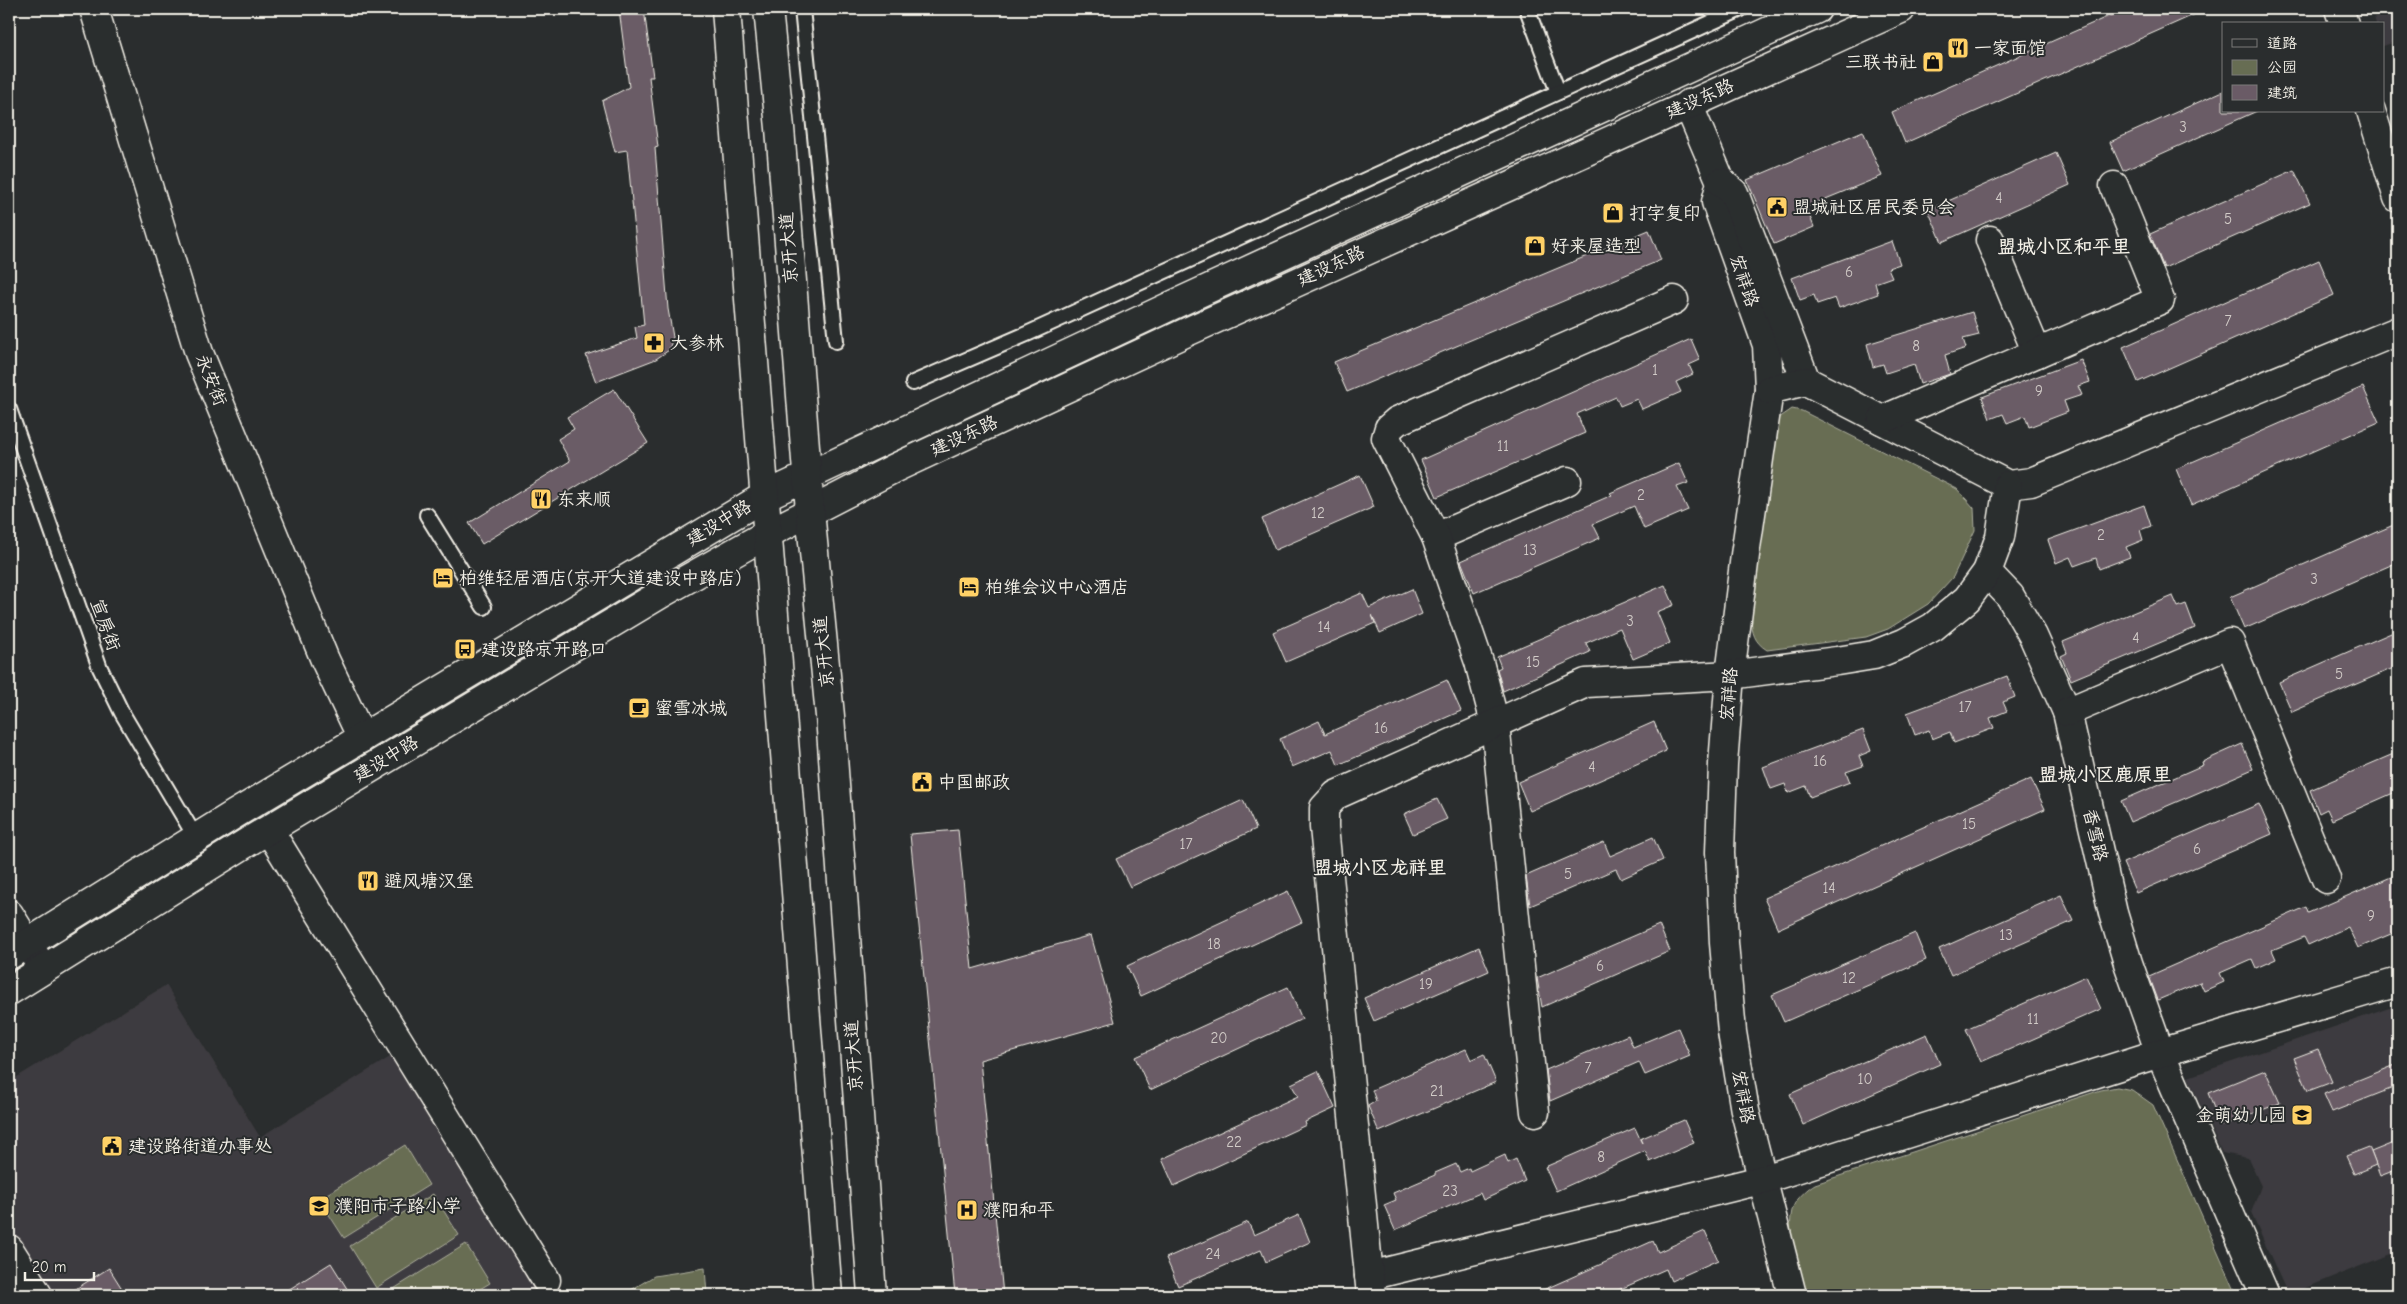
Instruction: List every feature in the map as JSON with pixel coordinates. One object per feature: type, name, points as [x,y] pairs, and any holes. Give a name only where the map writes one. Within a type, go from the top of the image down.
[{"type":"street","name":"永安街","points":[[94,9],[199,353],[324,660],[362,738]]},
{"type":"street","points":[[726,9],[763,497],[828,1295]]},
{"type":"street","name":"京开大道","points":[[768,9],[780,128],[810,512],[830,716],[872,1295]]},
{"type":"street","name":"建设东路","points":[[763,497],[1817,9]]},
{"type":"street","name":"建设东路","points":[[767,534],[894,468],[1180,335],[1901,9]]},
{"type":"street","points":[[2339,9],[2343,22]]},
{"type":"street","points":[[1688,104],[1721,182],[1734,193],[1806,381]]},
{"type":"street","points":[[2371,112],[2398,198]]},
{"type":"street","name":"宏祥路","points":[[1721,182],[1716,202],[1767,345],[1770,390],[1745,555],[1730,675],[1723,764],[1720,852],[1724,944],[1732,1032],[1745,1111],[1761,1180],[1792,1295]]},
{"type":"street","points":[[1882,420],[2160,300],[2114,186]]},
{"type":"street","points":[[1990,240],[2037,353]]},
{"type":"street","points":[[1535,1112],[1495,722],[1479,662],[1436,537],[1386,438],[1389,428],[1397,421],[1674,300]]},
{"type":"street","points":[[1770,390],[1806,381],[2008,485],[2031,482],[2398,331]]},
{"type":"street","points":[[1436,537],[1567,481]]},
{"type":"street","points":[[2008,485],[2000,537],[1987,572],[1967,599],[1933,627],[1904,643],[1874,655],[1837,662],[1730,675],[1586,683],[1495,722],[1336,795],[1324,808],[1324,827],[1370,1285],[1761,1180],[2160,1053],[2398,982]]},
{"type":"street","name":"建设中路","points":[[18,949],[196,838],[763,497]]},
{"type":"street","name":"建设中路","points":[[9,991],[269,830],[664,592],[767,534]]},
{"type":"street","name":"香雪路","points":[[1987,572],[2010,596],[2033,636],[2066,712],[2113,913],[2160,1053],[2265,1295]]},
{"type":"street","points":[[2066,712],[2230,643],[2326,879]]},
{"type":"street","points":[[269,830],[546,1280]]},
{"type":"street","points":[[9,914],[18,949],[43,969]]},
{"type":"street","points":[[9,1248],[38,1295]]},
{"type":"lane","points":[[802,9],[836,341]]},
{"type":"lane","points":[[1528,9],[1558,92]]},
{"type":"lane","points":[[913,383],[1741,9]]},
{"type":"lane","name":"宣房街","points":[[9,409],[100,668],[122,713],[196,838]]},
{"type":"lane","points":[[427,515],[484,607]]},
{"type":"shaded area","points":[[2372,9],[2398,9],[2398,41],[2384,46],[2384,22],[2375,22]]},
{"type":"shaded area","name":"濮阳市子路小学","points":[[166,985],[260,1137],[395,1054],[543,1295],[50,1295],[9,1228],[9,1082]]},
{"type":"shaded area","name":"金萌幼儿园","points":[[2398,1005],[2398,1251],[2288,1295],[2251,1213],[2261,1186],[2248,1158],[2222,1153],[2188,1077]]},
{"type":"green space","points":[[1792,409],[1802,411],[1957,489],[1974,508],[1975,530],[1953,577],[1928,604],[1888,629],[1866,637],[1767,650],[1759,644],[1754,636],[1751,619],[1775,434],[1779,418]]},
{"type":"green space","points":[[2117,1087],[2132,1090],[2153,1105],[2237,1295],[1807,1295],[1793,1249],[1791,1223],[1795,1203],[1812,1186],[2101,1090]]},
{"type":"green space","points":[[405,1145],[429,1185],[344,1238],[319,1199]]},
{"type":"green space","points":[[433,1194],[459,1235],[376,1288],[350,1246]]},
{"type":"green space","points":[[466,1244],[490,1283],[470,1295],[384,1295]]},
{"type":"green space","points":[[705,1268],[707,1295],[623,1295],[654,1276]]},
{"type":"building","points":[[619,9],[644,9],[653,77],[649,77],[658,147],[655,148],[668,309],[673,337],[669,350],[656,359],[596,382],[586,355],[637,338],[635,327],[644,325],[627,150],[615,152],[602,101],[629,87]]},
{"type":"building","points":[[2125,9],[2207,9],[1905,143],[1892,112]]},
{"type":"building","points":[[2222,91],[2222,112],[2255,112],[2123,171],[2110,142]]},
{"type":"building","points":[[1863,131],[1882,176],[1806,207],[1814,227],[1774,244],[1747,180]]},
{"type":"building","points":[[2056,153],[2070,185],[1942,242],[1928,210]]},
{"type":"building","points":[[2294,170],[2310,203],[2164,268],[2150,234]]},
{"type":"building","points":[[1649,230],[1661,260],[1347,392],[1334,362]]},
{"type":"building","points":[[1892,241],[1900,264],[1888,268],[1892,277],[1875,283],[1878,294],[1839,308],[1835,298],[1817,304],[1814,295],[1800,300],[1792,278]]},
{"type":"building","points":[[2319,260],[2334,295],[2138,382],[2123,347]]},
{"type":"building","points":[[1972,312],[1979,335],[1963,339],[1966,348],[1945,355],[1950,374],[1920,384],[1914,364],[1886,373],[1883,364],[1873,367],[1867,344]]},
{"type":"building","points":[[1691,339],[1700,360],[1689,365],[1693,374],[1676,382],[1681,392],[1642,409],[1637,399],[1620,406],[1616,397],[1577,414],[1585,433],[1437,497],[1421,460]]},
{"type":"building","points":[[2081,360],[2090,382],[2078,386],[2082,395],[2064,401],[2068,412],[2029,427],[2025,416],[2007,423],[2003,414],[1990,419],[1982,397]]},
{"type":"building","points":[[2363,387],[2379,422],[2191,505],[2176,469]]},
{"type":"building","points":[[614,389],[648,443],[482,544],[469,523],[570,461],[558,439],[574,429],[567,417]]},
{"type":"building","points":[[1679,463],[1688,483],[1677,487],[1688,510],[1644,529],[1634,506],[1593,524],[1600,538],[1474,593],[1461,561],[1612,495],[1610,493]]},
{"type":"building","points":[[1360,475],[1374,507],[1275,550],[1262,519]]},
{"type":"building","points":[[2144,505],[2151,526],[2140,530],[2143,540],[2126,547],[2130,557],[2099,569],[2096,558],[2074,566],[2070,557],[2056,563],[2048,540]]},
{"type":"building","points":[[2398,523],[2398,562],[2244,629],[2230,597]]},
{"type":"building","points":[[1665,585],[1674,605],[1657,612],[1670,643],[1633,659],[1620,628],[1586,643],[1590,652],[1503,691],[1497,669],[1501,667],[1497,657]]},
{"type":"building","points":[[1412,589],[1422,614],[1380,633],[1372,615],[1375,623],[1286,662],[1273,632],[1362,593],[1369,608]]},
{"type":"building","points":[[2173,596],[2178,607],[2186,604],[2195,628],[2071,680],[2061,656],[2067,653],[2063,642]]},
{"type":"building","points":[[2398,630],[2398,666],[2292,712],[2279,682]]},
{"type":"building","points":[[2007,676],[2015,697],[2003,702],[2007,711],[1990,718],[1994,728],[1954,743],[1950,732],[1932,739],[1929,730],[1915,735],[1907,713]]},
{"type":"building","points":[[1447,680],[1461,711],[1338,765],[1332,750],[1292,767],[1280,739],[1319,721],[1325,734]]},
{"type":"building","points":[[1654,722],[1666,751],[1530,811],[1518,782]]},
{"type":"building","points":[[1863,730],[1871,751],[1859,756],[1863,766],[1846,772],[1850,782],[1810,797],[1806,786],[1788,793],[1785,784],[1771,789],[1763,767]]},
{"type":"building","points":[[2242,744],[2253,769],[2130,822],[2121,801],[2203,765],[2202,762]]},
{"type":"building","points":[[2398,752],[2398,791],[2332,820],[2327,809],[2319,813],[2310,790]]},
{"type":"building","points":[[2031,779],[2045,809],[1778,929],[1764,898]]},
{"type":"building","points":[[1437,799],[1447,819],[1413,834],[1404,814]]},
{"type":"building","points":[[1243,800],[1256,829],[1130,887],[1116,859]]},
{"type":"building","points":[[2259,804],[2272,834],[2136,893],[2123,863]]},
{"type":"building","points":[[958,830],[972,969],[1091,935],[1115,1022],[980,1060],[1003,1295],[955,1295],[910,834]]},
{"type":"building","points":[[1653,837],[1663,860],[1621,879],[1616,869],[1530,906],[1526,876],[1604,842],[1610,856]]},
{"type":"building","points":[[2398,874],[2398,931],[2358,948],[2348,927],[2308,945],[2304,937],[2272,950],[2276,959],[2256,968],[2252,959],[2220,973],[2224,982],[2204,991],[2200,982],[2158,1000],[2149,976],[2306,907],[2308,913]]},
{"type":"building","points":[[1288,891],[1302,922],[1141,996],[1127,966]]},
{"type":"building","points":[[2061,895],[2073,921],[1951,975],[1939,949]]},
{"type":"building","points":[[1659,925],[1670,951],[1542,1007],[1537,978]]},
{"type":"building","points":[[1915,933],[1926,960],[1784,1022],[1772,995]]},
{"type":"building","points":[[1479,947],[1489,971],[1374,1021],[1364,998]]},
{"type":"building","points":[[2086,976],[2101,1009],[1981,1062],[1966,1029]]},
{"type":"building","points":[[1288,987],[1302,1019],[1150,1090],[1135,1057]]},
{"type":"building","points":[[1678,1028],[1690,1056],[1645,1075],[1639,1062],[1550,1101],[1546,1070],[1628,1035],[1633,1047]]},
{"type":"building","points":[[1927,1034],[1940,1064],[1803,1125],[1790,1094]]},
{"type":"building","points":[[1466,1049],[1471,1060],[1484,1054],[1496,1082],[1379,1132],[1368,1106],[1376,1101],[1372,1090]]},
{"type":"building","points":[[2318,1049],[2332,1082],[2308,1091],[2294,1058]]},
{"type":"building","points":[[2398,1064],[2398,1086],[2332,1112],[2324,1094]]},
{"type":"building","points":[[2265,1070],[2280,1103],[2221,1126],[2208,1093]]},
{"type":"building","points":[[1318,1071],[1335,1108],[1305,1122],[1306,1125],[1174,1186],[1162,1159],[1298,1096],[1291,1084]]},
{"type":"building","points":[[1684,1120],[1694,1143],[1650,1162],[1645,1151],[1556,1191],[1545,1167],[1635,1128],[1640,1139]]},
{"type":"building","points":[[2398,1141],[2398,1169],[2380,1176],[2371,1152]]},
{"type":"building","points":[[2369,1147],[2376,1165],[2354,1174],[2346,1156]]},
{"type":"building","points":[[1505,1155],[1508,1163],[1516,1159],[1525,1181],[1483,1200],[1480,1193],[1395,1230],[1384,1205],[1396,1200],[1393,1193],[1456,1164],[1460,1172],[1469,1168],[1470,1171]]},
{"type":"building","points":[[1299,1215],[1310,1242],[1266,1262],[1261,1250],[1178,1286],[1166,1258],[1248,1222],[1254,1235]]},
{"type":"building","points":[[1705,1231],[1718,1260],[1671,1281],[1666,1269],[1607,1295],[1532,1295],[1653,1241],[1658,1252]]},
{"type":"building","points":[[331,1263],[351,1295],[280,1295]]},
{"type":"building","points":[[109,1268],[126,1295],[66,1295]]},
{"type":"place","name":"一家面馆","points":[[1958,48]]},
{"type":"place","name":"三联书社","points":[[1933,62]]},
{"type":"place","name":"盟城社区居民委员会","points":[[1777,207]]},
{"type":"place","name":"打字复印","points":[[1613,213]]},
{"type":"place","name":"好来屋造型","points":[[1535,246]]},
{"type":"place","name":"大参林","points":[[654,343]]},
{"type":"place","name":"东来顺","points":[[541,499]]},
{"type":"place","name":"柏维轻居酒店(京开大道建设中路店)","points":[[443,578]]},
{"type":"place","name":"柏维会议中心酒店","points":[[969,587]]},
{"type":"place","name":"建设路京开路口","points":[[465,649]]},
{"type":"place","name":"蜜雪冰城","points":[[639,708]]},
{"type":"place","name":"中国邮政","points":[[922,782]]},
{"type":"place","name":"避风塘汉堡","points":[[368,881]]},
{"type":"place","name":"金萌幼儿园","points":[[2302,1115]]},
{"type":"place","name":"建设路街道办事处","points":[[112,1146]]},
{"type":"place","name":"濮阳市子路小学","points":[[319,1206]]},
{"type":"place","name":"濮阳和平","points":[[967,1210]]},
{"type":"district","name":"盟城小区和平里","points":[[2064,247]]},
{"type":"district","name":"盟城小区鹿原里","points":[[2105,775]]},
{"type":"district","name":"盟城小区龙祥里","points":[[1380,868]]}]
